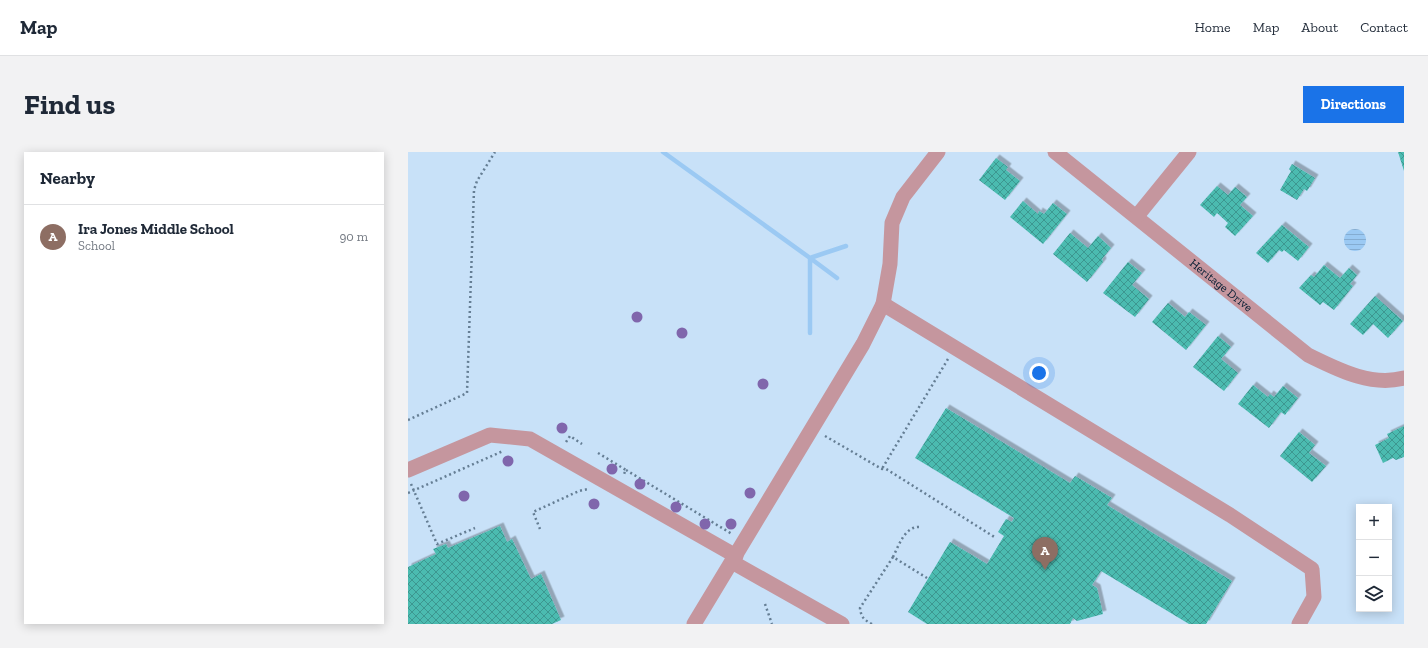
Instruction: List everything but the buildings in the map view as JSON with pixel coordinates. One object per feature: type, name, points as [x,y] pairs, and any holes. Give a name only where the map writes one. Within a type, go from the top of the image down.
[{"type":"street","points":[[694,624],[863,344],[883,304],[890,264],[892,223],[903,197],[938,152]]},
{"type":"street","name":"Heritage Drive","points":[[1055,152],[1308,354],[1337,369],[1367,379],[1398,380],[1404,378]]},
{"type":"street","points":[[1137,216],[1189,152]]},
{"type":"street","points":[[883,304],[1230,515],[1312,569],[1314,597],[1299,624]]},
{"type":"street","points":[[408,470],[490,435],[530,439],[842,624]]},
{"type":"path","points":[[408,420],[468,393],[474,190],[477,181],[495,152]]},
{"type":"path","points":[[942,355],[948,359],[883,467],[996,538]]},
{"type":"path","points":[[558,455],[570,436],[582,444]]},
{"type":"path","points":[[408,494],[505,450]]},
{"type":"path","points":[[598,453],[626,470],[621,478]]},
{"type":"path","points":[[408,478],[437,544],[475,528]]},
{"type":"path","points":[[540,529],[534,512],[579,491],[590,488]]},
{"type":"path","points":[[872,624],[864,620],[860,615],[860,608],[909,529],[920,527]]},
{"type":"path","points":[[893,557],[927,578]]},
{"type":"path","points":[[765,604],[772,624]]},
{"type":"water","points":[[1355,229],[1363,232],[1366,240],[1363,248],[1355,251],[1347,248],[1344,240],[1347,232]]},
{"type":"waterway","points":[[663,152],[810,258],[810,333]]},
{"type":"waterway","points":[[810,258],[846,246]]},
{"type":"waterway","points":[[810,258],[837,278]]},
{"type":"place","name":"Ira Jones Middle School","points":[[1045,570]]}]
